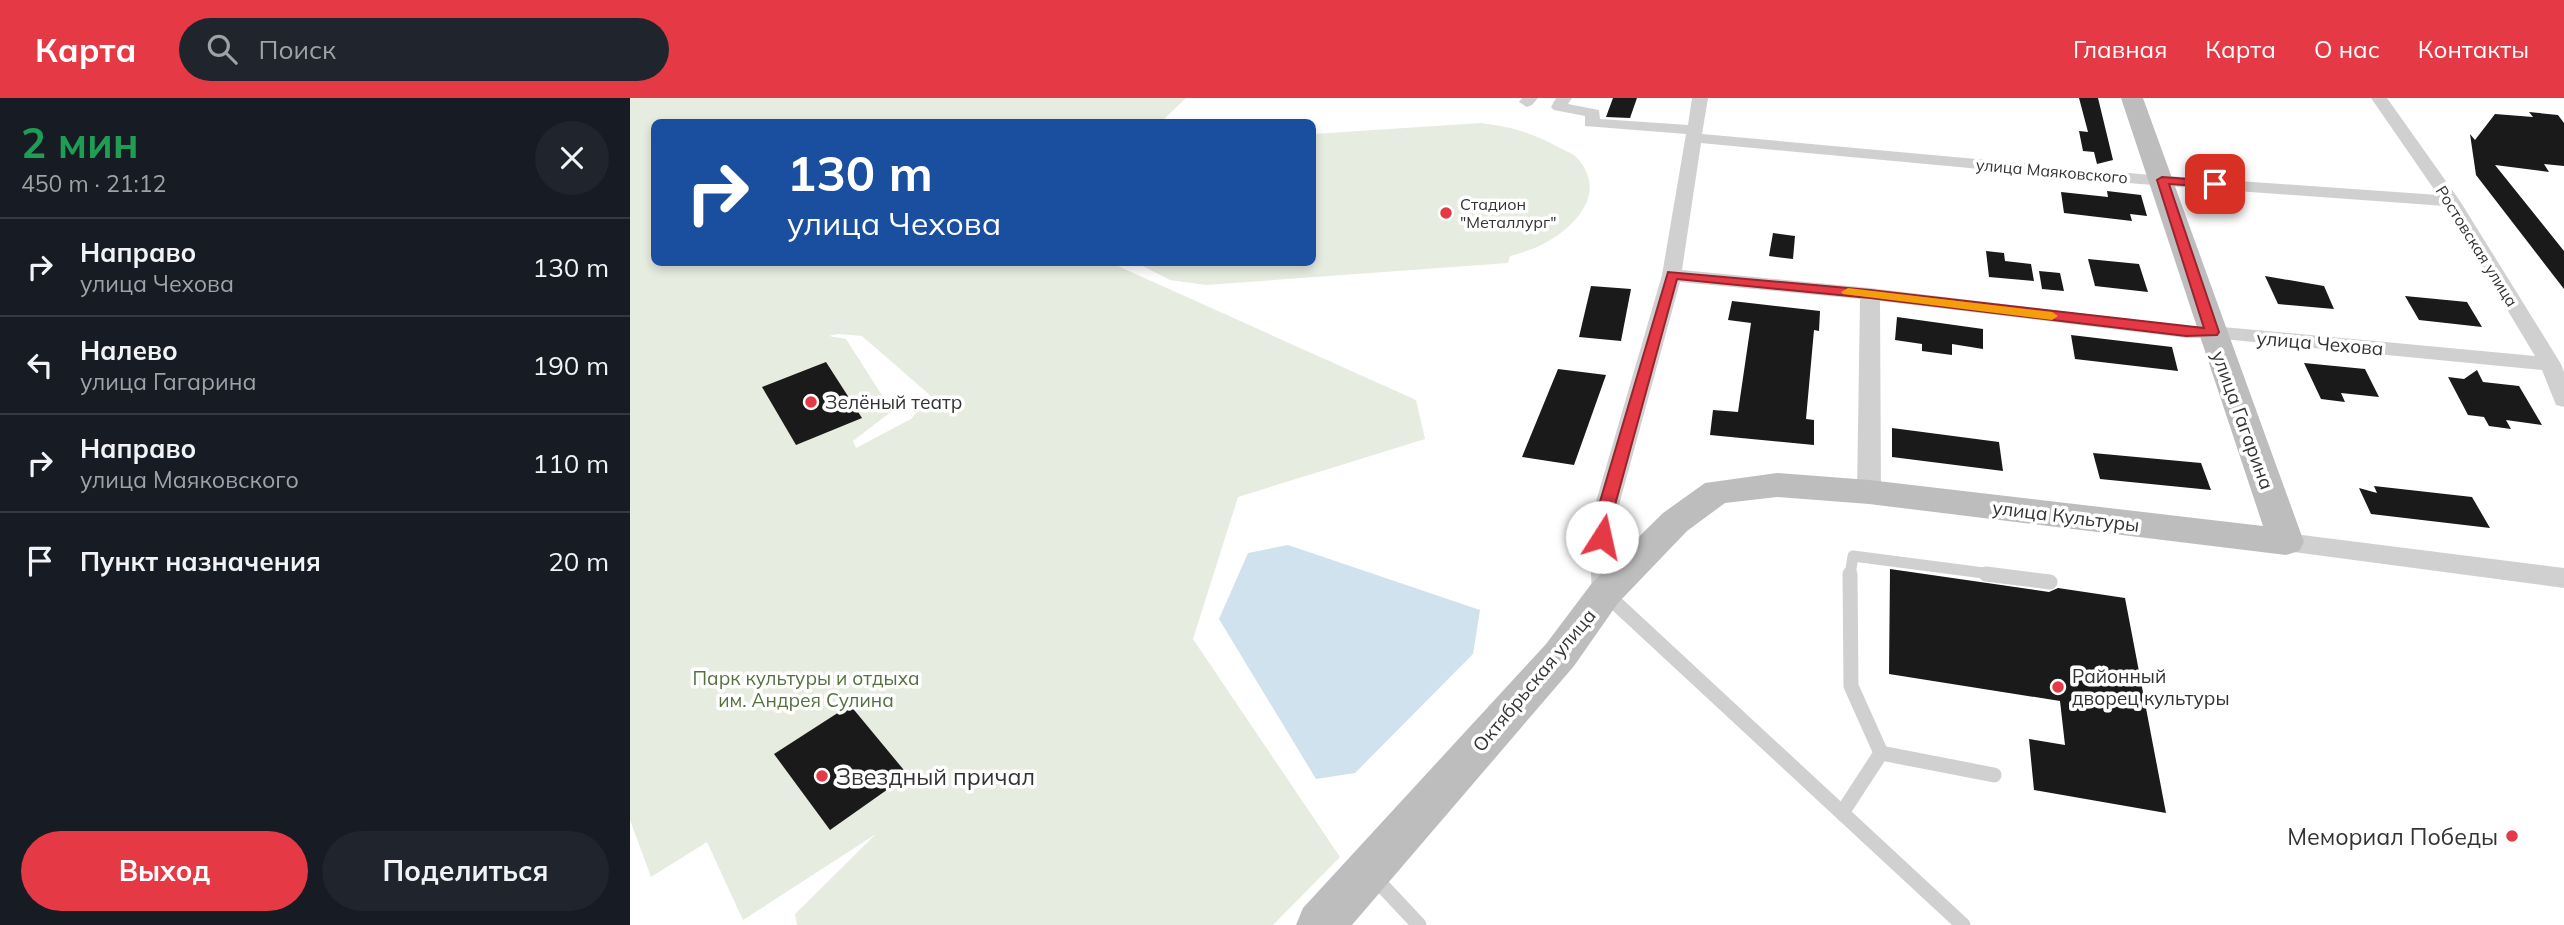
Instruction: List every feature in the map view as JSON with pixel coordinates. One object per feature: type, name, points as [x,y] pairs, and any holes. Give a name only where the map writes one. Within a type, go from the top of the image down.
[{"type":"main road","name":"улица Гагарина","points":[[2132,98],[2287,542]]},
{"type":"main road","name":"улица Культуры","points":[[1605,593],[1675,522],[1698,503],[1717,492],[1777,485],[1869,492],[2287,542]]},
{"type":"main road","name":"Октябрьская улица","points":[[1320,925],[1560,655],[1605,593]]},
{"type":"street","points":[[1564,98],[1559,107],[1596,106]]},
{"type":"street","name":"Октябрьская улица","points":[[1605,593],[1602,537],[1607,505],[1672,275],[1700,98]]},
{"type":"street","name":"Ростовская улица","points":[[2379,98],[2451,201],[2550,364],[2564,400]]},
{"type":"street","name":"улица Маяковского","points":[[1596,106],[1591,122],[1695,134],[2162,180],[2451,201]]},
{"type":"street","name":"улица Чехова","points":[[1672,275],[1870,294],[2186,332],[2212,332],[2550,364]]},
{"type":"street","points":[[1869,492],[1870,294]]},
{"type":"street","name":"улица Культуры","points":[[2287,542],[2564,578]]},
{"type":"lane","points":[[1881,753],[1851,686],[1850,573],[1853,556],[2050,582]]},
{"type":"lane","points":[[1605,593],[1964,925]]},
{"type":"lane","points":[[1842,813],[1881,753]]},
{"type":"lane","points":[[1881,753],[1994,775]]},
{"type":"lane","points":[[1369,871],[1419,925]]},
{"type":"green space","name":"Парк культуры и отдыха им. Андрея Сулина","points":[[630,98],[1186,98],[1164,119],[651,119],[651,266],[1118,266],[1416,400],[1425,439],[1238,497],[1193,639],[1340,857],[1273,925],[797,925],[795,914],[876,834],[743,920],[707,842],[651,877],[630,820]],"holes":[[[829,336],[862,336],[931,396],[911,419],[856,448],[853,441],[892,411],[846,339]]]},
{"type":"green space","name":"Стадион \"Металлург\"","points":[[1481,123],[1511,128],[1548,142],[1576,157],[1586,170],[1590,183],[1589,196],[1576,219],[1565,229],[1541,245],[1510,256],[1508,263],[1206,285],[1170,280],[1143,266],[1316,266],[1316,134]]},
{"type":"water","points":[[1288,545],[1480,610],[1473,654],[1355,773],[1316,779],[1219,619],[1248,553]]},
{"type":"building","points":[[1613,98],[1637,98],[1630,118],[1606,117]]},
{"type":"building","points":[[2079,98],[2098,98],[2113,160],[2097,164],[2094,152],[2083,151],[2079,131],[2088,132]]},
{"type":"building","points":[[2529,112],[2558,115],[2564,123],[2564,166],[2544,164],[2549,172],[2495,165],[2564,251],[2564,289],[2476,175],[2470,134],[2475,140],[2495,114],[2533,117]]},
{"type":"building","points":[[2107,191],[2141,195],[2147,216],[2130,214],[2132,221],[2064,213],[2061,192],[2108,197]]},
{"type":"building","points":[[1773,233],[1795,236],[1793,259],[1769,256]]},
{"type":"building","points":[[1986,251],[2004,253],[2005,261],[2031,264],[2034,281],[1989,277]]},
{"type":"building","points":[[2088,259],[2139,264],[2148,292],[2095,286]]},
{"type":"building","points":[[2039,271],[2060,273],[2064,291],[2042,289]]},
{"type":"building","points":[[2265,276],[2324,286],[2334,309],[2278,304]]},
{"type":"building","points":[[1591,286],[1631,289],[1621,341],[1579,337]]},
{"type":"building","points":[[2405,296],[2467,302],[2482,327],[2419,320]]},
{"type":"building","points":[[1732,301],[1820,311],[1819,331],[1814,330],[1806,419],[1814,420],[1814,445],[1710,435],[1713,410],[1738,412],[1751,323],[1728,320]]},
{"type":"building","points":[[1897,317],[1983,329],[1983,349],[1952,344],[1952,355],[1922,351],[1922,344],[1895,340]]},
{"type":"building","points":[[2071,335],[2172,347],[2178,371],[2075,359]]},
{"type":"building","name":"Зелёный театр","points":[[826,362],[862,418],[796,445],[762,387]]},
{"type":"building","points":[[2304,363],[2365,369],[2379,397],[2341,393],[2345,402],[2321,399]]},
{"type":"building","points":[[1558,369],[1606,375],[1574,465],[1522,457]]},
{"type":"building","points":[[2477,370],[2483,382],[2519,386],[2542,425],[2506,420],[2511,429],[2489,426],[2484,417],[2468,415],[2448,377],[2464,379]]},
{"type":"building","points":[[1892,428],[1999,442],[2003,471],[1892,457]]},
{"type":"building","points":[[2093,453],[2201,463],[2211,490],[2100,479]]},
{"type":"building","points":[[2374,486],[2472,497],[2490,528],[2371,514],[2359,488],[2377,493]]},
{"type":"building","name":"Районный дворец культуры","points":[[1890,569],[2049,592],[2058,588],[2125,598],[2166,813],[2034,790],[2029,739],[2065,745],[2060,701],[1889,674]]},
{"type":"building","points":[[850,705],[908,775],[830,830],[774,754]]},
{"type":"slow traffic","points":[[1848,292],[2052,316]]},
{"type":"place","name":"Стадион \"Металлург\"","points":[[1446,213]]},
{"type":"place","name":"Зелёный театр","points":[[811,402]]},
{"type":"place","name":"Районный дворец культуры","points":[[2058,687]]},
{"type":"place","name":"Звездный причал","points":[[822,776]]},
{"type":"place","name":"Мемориал Победы","points":[[2512,836]]},
{"type":"route","points":[[1602,537],[1607,505],[1672,275],[1870,294],[2186,332],[2212,332],[2162,180],[2215,184]]}]
